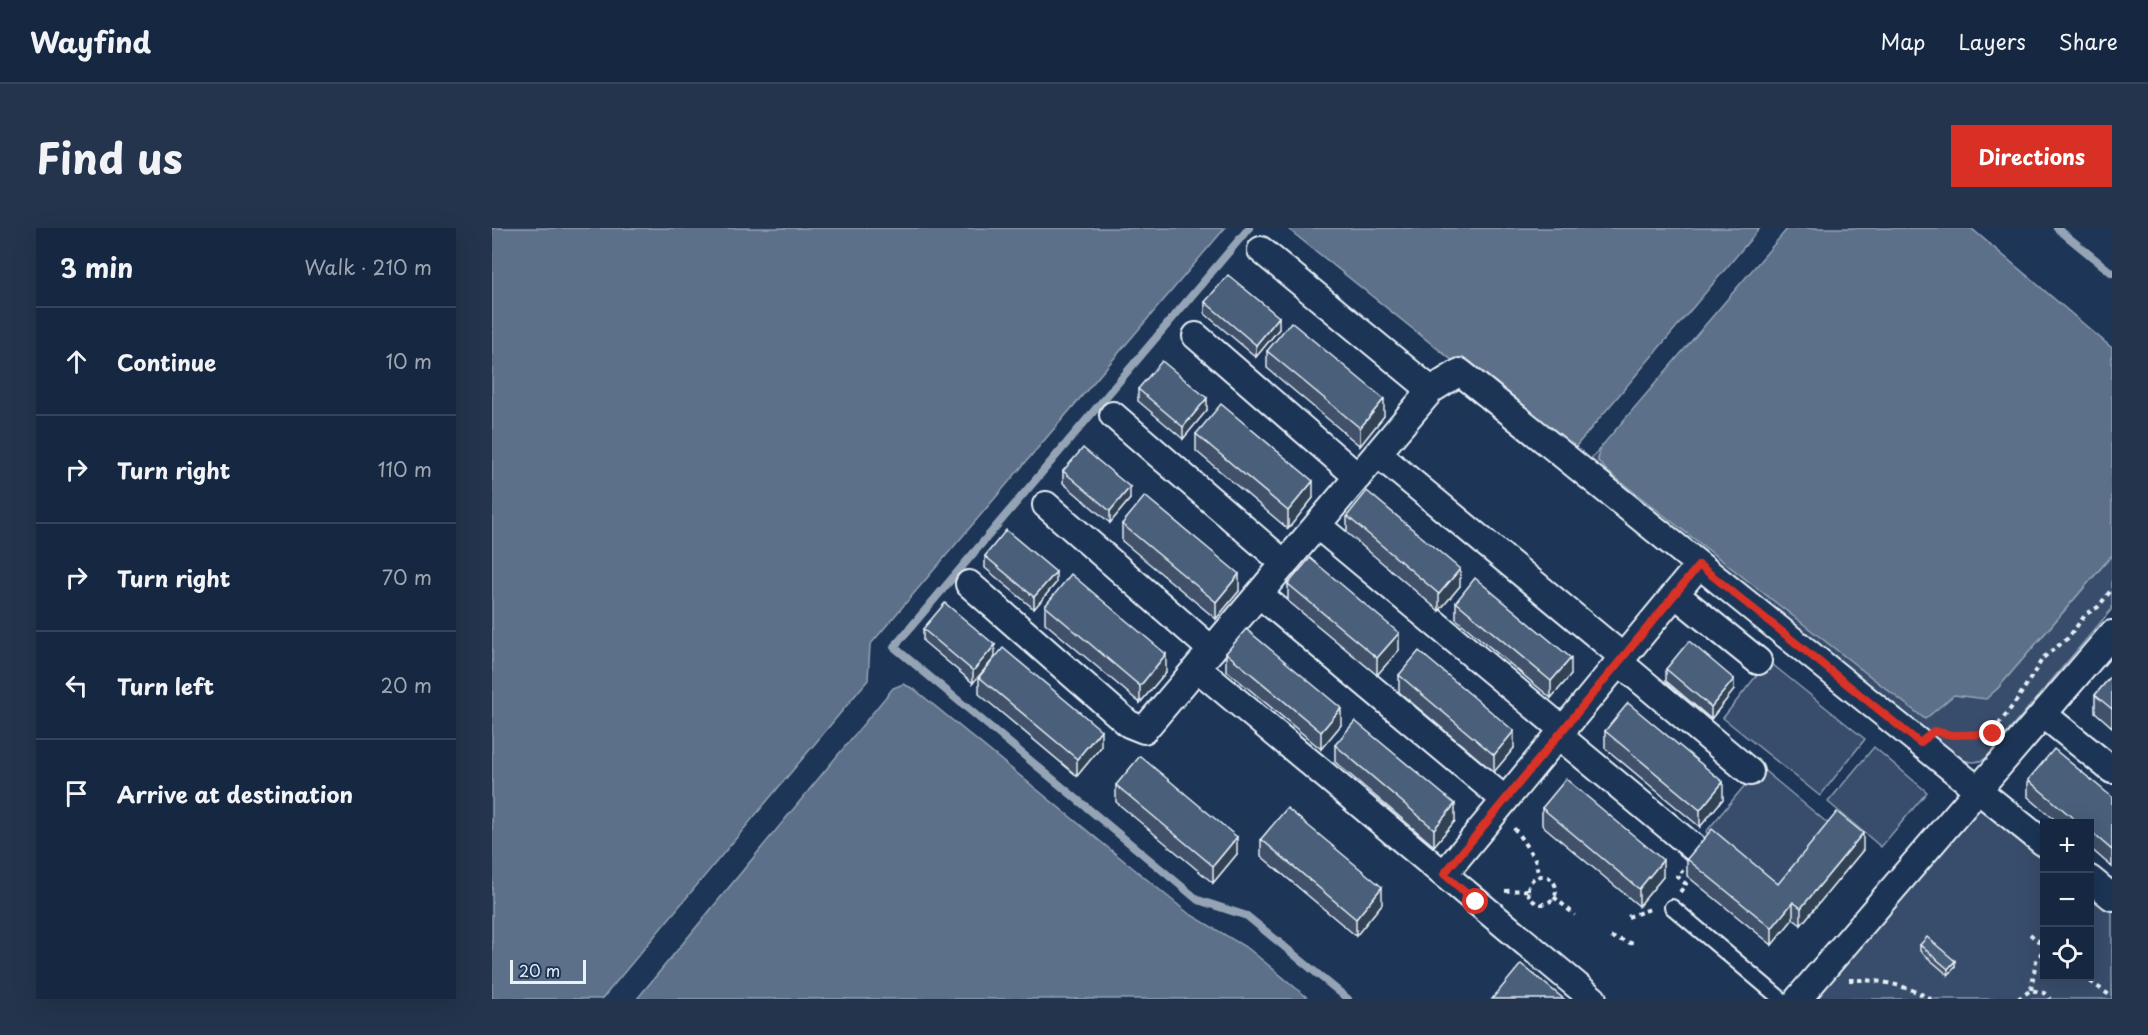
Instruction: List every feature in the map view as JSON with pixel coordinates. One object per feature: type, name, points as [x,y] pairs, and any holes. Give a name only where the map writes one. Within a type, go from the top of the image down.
[{"type":"street","points":[[1261,250],[1431,390]]},
{"type":"street","points":[[1196,336],[1358,477]]},
{"type":"street","points":[[969,584],[1129,724],[1144,730],[1431,390],[1460,372],[2040,840]]},
{"type":"street","points":[[1113,416],[1285,564]]},
{"type":"street","points":[[1377,454],[1750,772]]},
{"type":"street","points":[[1046,505],[1204,659],[1444,874],[1593,999]]},
{"type":"street","points":[[1317,525],[1699,852]]},
{"type":"street","points":[[1444,874],[1699,565]]},
{"type":"street","points":[[1259,594],[1501,805]]},
{"type":"street","points":[[1675,594],[1758,661]]},
{"type":"street","points":[[1805,990],[2043,714],[2111,639]]},
{"type":"street","points":[[2043,714],[2112,771]]},
{"type":"street","points":[[2094,882],[2112,897]]},
{"type":"lane","points":[[1672,907],[1781,999]]},
{"type":"path","points":[[2000,764],[1993,734],[1994,728],[2018,700],[2043,658],[2068,638],[2086,614],[2097,607],[2112,589]]},
{"type":"path","points":[[1920,743],[1934,731],[1952,735],[1993,734]]},
{"type":"path","points":[[1501,805],[1535,859],[1539,877]]},
{"type":"path","points":[[1554,897],[1543,904],[1531,899],[1529,885],[1539,877],[1548,878],[1554,884],[1554,897],[1575,915]]},
{"type":"path","points":[[1628,917],[1660,906],[1672,907]]},
{"type":"path","points":[[2030,934],[2040,944]]},
{"type":"path","points":[[1611,937],[1634,945]]},
{"type":"path","points":[[2018,999],[2031,990],[2036,961],[2040,954]]},
{"type":"path","points":[[1805,990],[1864,979],[1901,986],[1932,999]]},
{"type":"path","points":[[2090,981],[2112,997]]},
{"type":"path","points":[[2031,990],[2044,993],[2050,999]]},
{"type":"shaded area","points":[[492,228],[1225,228],[870,645],[868,680],[602,999],[492,999]]},
{"type":"shaded area","points":[[1287,228],[1760,228],[1572,451],[1565,451]]},
{"type":"shaded area","points":[[1788,228],[1971,228],[2112,348],[2112,555],[1986,699],[1954,695],[1925,719],[1607,471],[1598,461],[1600,448]]},
{"type":"shaded area","points":[[1600,448],[1598,461],[1954,695],[1986,698],[1998,688],[2112,555],[2112,609],[1985,759],[1969,762],[1960,759],[1591,466],[1590,460]]},
{"type":"shaded area","points":[[1768,661],[1865,739],[1820,796],[1723,718]]},
{"type":"shaded area","points":[[903,684],[914,689],[1188,913],[1249,949],[1309,999],[637,999],[893,688]]},
{"type":"shaded area","points":[[1874,747],[1927,792],[1881,847],[1828,802]]},
{"type":"shaded area","points":[[1760,767],[1831,826],[1777,890],[1706,832]]},
{"type":"shaded area","points":[[1979,809],[1991,809],[2040,851],[2040,981],[2094,981],[2094,894],[2112,910],[2112,999],[1814,999]]},
{"type":"building","points":[[1228,275],[1279,317],[1256,345],[1205,302]]},
{"type":"building","points":[[1291,322],[1384,399],[1360,428],[1267,351]]},
{"type":"building","points":[[1162,361],[1207,398],[1183,427],[1138,389]]},
{"type":"building","points":[[1221,404],[1313,481],[1288,511],[1196,434]]},
{"type":"building","points":[[1083,448],[1130,487],[1110,511],[1063,471]]},
{"type":"building","points":[[1367,491],[1460,569],[1439,594],[1347,516]]},
{"type":"building","points":[[1145,496],[1239,574],[1216,602],[1122,524]]},
{"type":"building","points":[[1006,530],[1056,572],[1034,597],[985,556]]},
{"type":"building","points":[[1310,558],[1399,633],[1377,658],[1288,584]]},
{"type":"building","points":[[1071,574],[1166,654],[1140,686],[1045,606]]},
{"type":"building","points":[[1475,578],[1571,658],[1551,681],[1456,602]]},
{"type":"building","points":[[945,603],[995,645],[973,671],[923,629]]},
{"type":"building","points":[[1246,629],[1341,708],[1321,732],[1226,653]]},
{"type":"building","points":[[1689,641],[1734,679],[1711,707],[1666,669]]},
{"type":"building","points":[[1003,648],[1101,730],[1077,759],[979,677]]},
{"type":"building","points":[[1419,651],[1514,731],[1494,755],[1399,675]]},
{"type":"building","points":[[2112,675],[2112,709],[2095,695]]},
{"type":"building","points":[[1628,703],[1723,782],[1700,810],[1605,731]]},
{"type":"building","points":[[1355,721],[1455,804],[1434,829],[1335,745]]},
{"type":"building","points":[[2054,749],[2112,797],[2112,850],[2094,834],[2094,819],[2074,819],[2028,780]]},
{"type":"building","points":[[1140,756],[1237,837],[1213,866],[1116,785]]},
{"type":"building","points":[[1566,779],[1663,860],[1639,889],[1542,808]]},
{"type":"building","points":[[1287,808],[1382,887],[1356,919],[1261,839]]},
{"type":"building","points":[[1837,812],[1863,833],[1801,908],[1793,902],[1772,928],[1687,859],[1712,829],[1778,884]]},
{"type":"building","points":[[1927,937],[1955,961],[1948,969],[1920,945]]},
{"type":"building","points":[[1521,964],[1564,999],[1492,999]]},
{"type":"waterway","points":[[1249,228],[894,647],[1198,900],[1247,916],[1348,999]]},
{"type":"waterway","points":[[2057,228],[2112,273]]},
{"type":"route","points":[[1476,902],[1444,874],[1699,565],[1920,743],[1934,731],[1943,731],[1952,735],[1993,734]]}]
